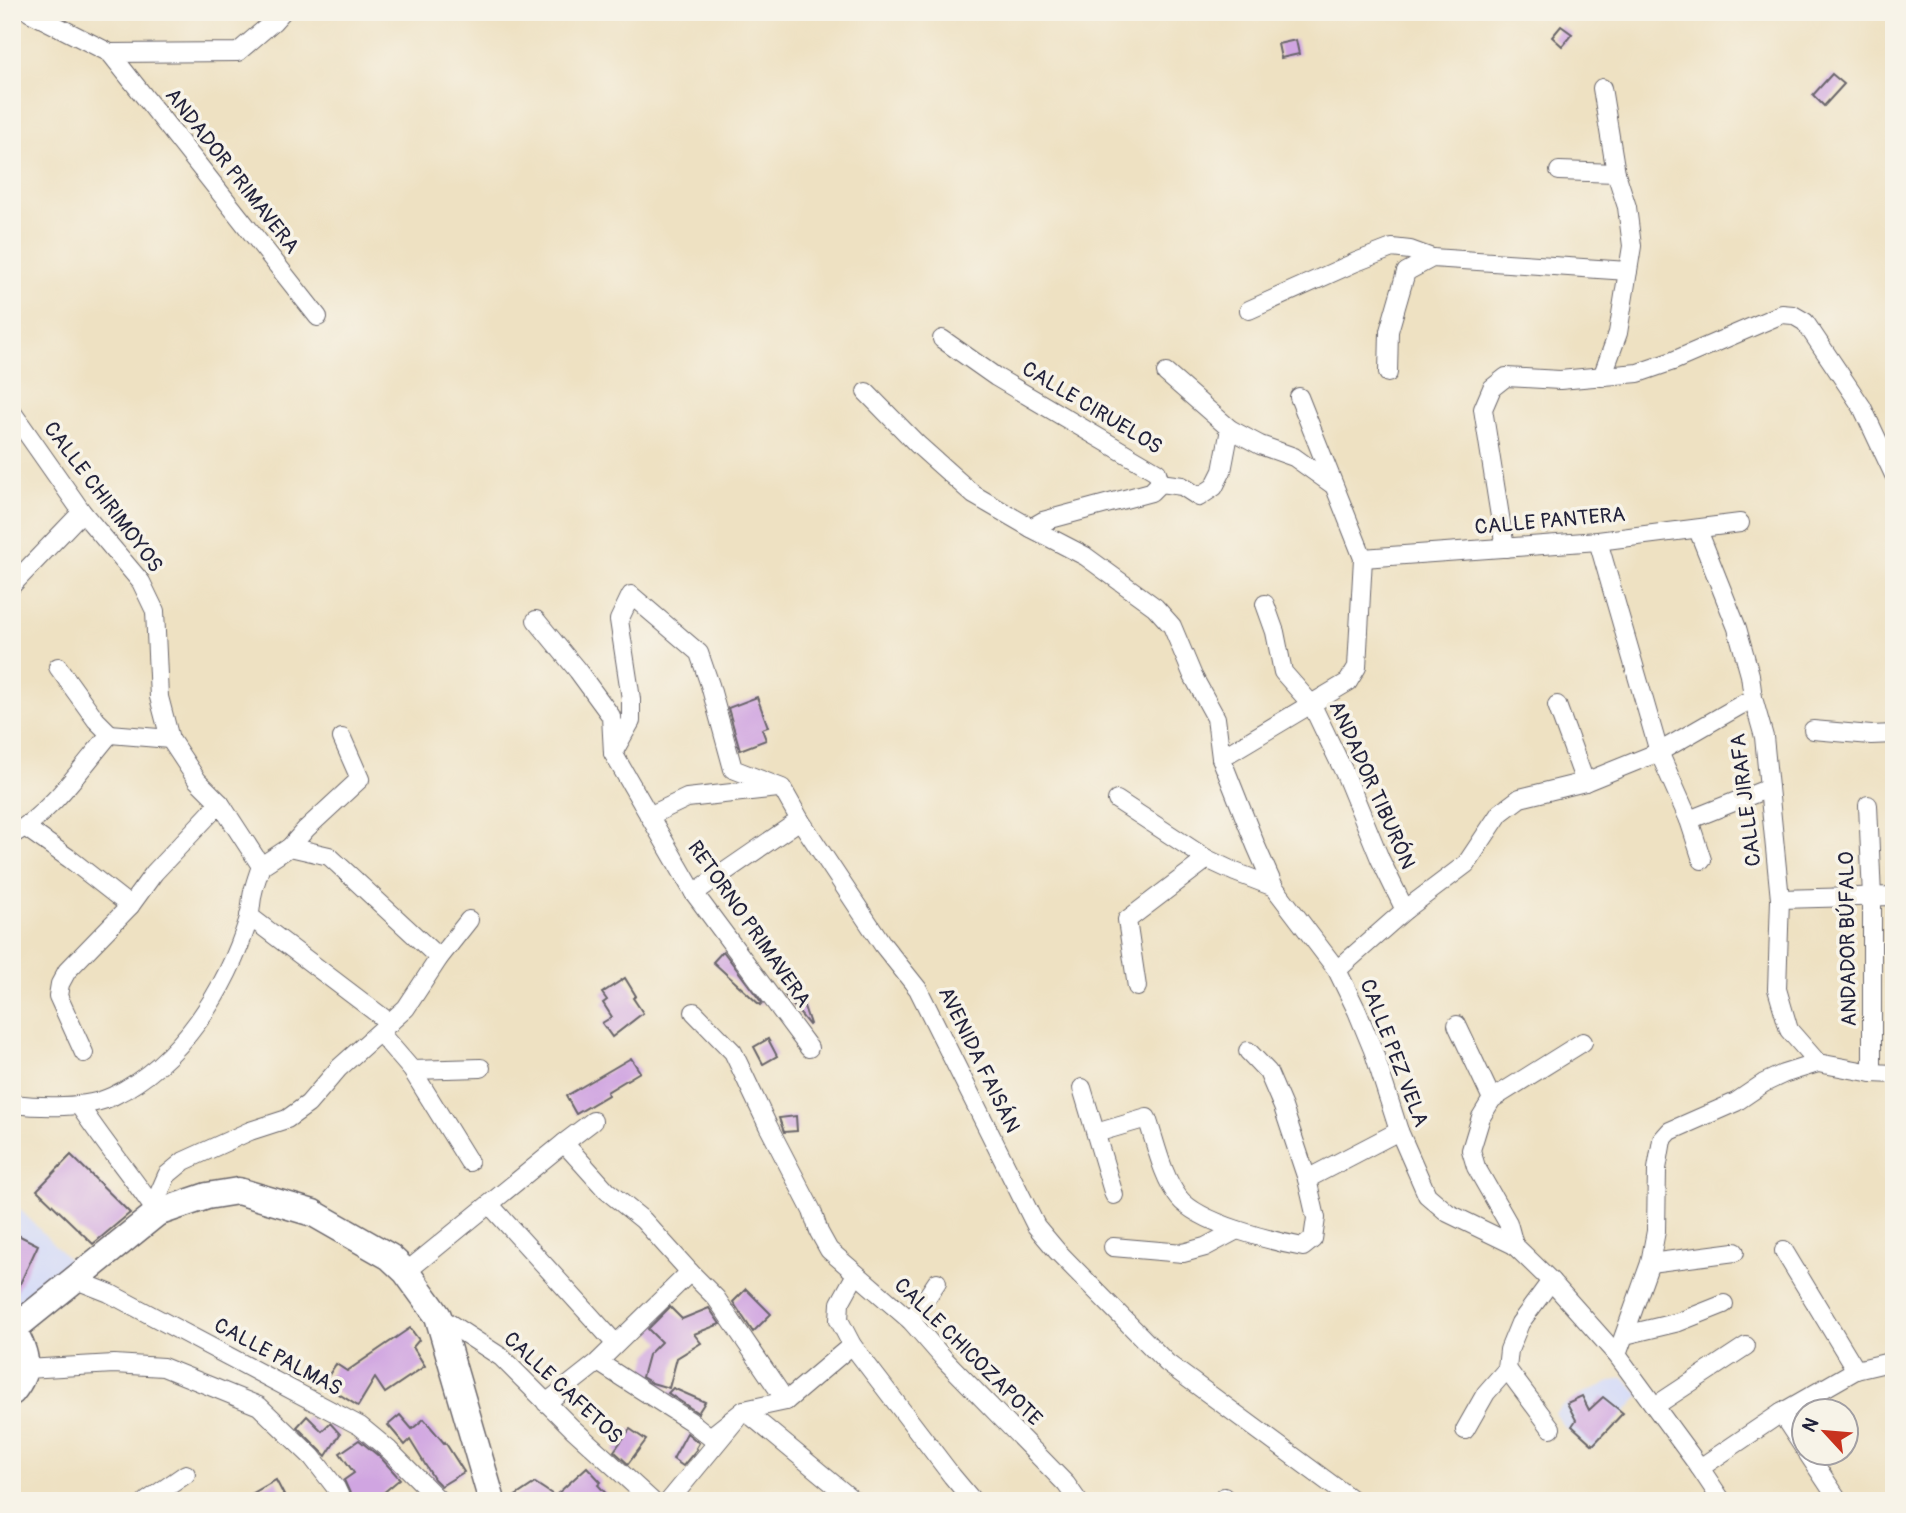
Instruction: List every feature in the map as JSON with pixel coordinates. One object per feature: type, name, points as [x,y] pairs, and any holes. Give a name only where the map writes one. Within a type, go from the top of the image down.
[{"type":"main road","points":[[12,1392],[26,1369],[23,1348],[13,1330],[76,1280],[155,1210],[238,1191],[313,1213],[390,1257],[406,1272],[438,1316],[492,1501]]},
{"type":"street","points":[[29,12],[110,53],[238,51],[282,12]]},
{"type":"street","name":"ANDADOR PRIMAVERA","points":[[110,53],[318,317]]},
{"type":"street","points":[[1602,88],[1616,173],[1628,207],[1632,246],[1618,333],[1602,377]]},
{"type":"street","points":[[1559,171],[1616,173]]},
{"type":"street","points":[[1249,310],[1392,248],[1410,250],[1432,258],[1628,271]]},
{"type":"street","points":[[1388,373],[1389,331],[1406,272],[1432,258]]},
{"type":"street","points":[[1505,548],[1483,409],[1492,388],[1506,377],[1560,380],[1637,373],[1673,361],[1782,314],[1793,315],[1805,322],[1862,407],[1894,475]]},
{"type":"street","name":"CALLE CIRUELOS","points":[[942,339],[996,377],[1157,472],[1160,483]]},
{"type":"street","points":[[1167,373],[1230,429],[1260,445],[1294,457],[1334,486]]},
{"type":"street","name":"CALLE PEZ VELA","points":[[866,392],[917,444],[975,495],[1085,556],[1155,607],[1172,626],[1193,676],[1216,718],[1221,758],[1274,887],[1337,970],[1373,1050],[1399,1131],[1427,1195],[1448,1213],[1514,1245],[1551,1281],[1617,1355],[1722,1501]]},
{"type":"street","points":[[1221,758],[1348,682],[1357,667],[1363,558],[1298,397]]},
{"type":"street","name":"CALLE CHIRIMOYOS","points":[[12,412],[82,512],[141,582],[155,611],[159,697],[170,738],[197,780],[220,803],[261,866]]},
{"type":"street","points":[[1031,528],[1044,521],[1151,492],[1160,483],[1182,486],[1199,497],[1214,487],[1222,471],[1230,429]]},
{"type":"street","points":[[13,582],[82,512]]},
{"type":"street","name":"CALLE PANTERA","points":[[1363,558],[1598,541],[1740,523]]},
{"type":"street","name":"CALLE JIRAFA","points":[[1698,530],[1737,628],[1764,737],[1780,899],[1777,989],[1789,1030],[1818,1063]]},
{"type":"street","points":[[1598,541],[1659,752],[1689,820],[1703,860]]},
{"type":"street","points":[[613,752],[631,721],[631,699],[619,621],[631,595],[699,653],[733,769],[782,788]]},
{"type":"street","name":"ANDADOR TIBURÓN","points":[[1265,604],[1275,632],[1283,672],[1312,705],[1405,911]]},
{"type":"street","points":[[536,620],[611,716],[613,752]]},
{"type":"street","points":[[58,667],[96,720],[110,734],[170,738]]},
{"type":"street","points":[[1337,970],[1405,911],[1466,864],[1500,813],[1520,798],[1585,782],[1659,752],[1753,698]]},
{"type":"street","points":[[1557,705],[1585,782]]},
{"type":"street","points":[[1813,730],[1871,736],[1894,734]]},
{"type":"street","points":[[110,734],[56,797],[19,831],[70,859],[130,906]]},
{"type":"street","points":[[12,1104],[40,1107],[79,1105],[111,1098],[145,1076],[182,1043],[209,1005],[230,967],[250,916],[252,893],[261,866],[290,847],[360,779],[342,738]]},
{"type":"street","name":"RETORNO PRIMAVERA","points":[[613,752],[694,893],[809,1048]]},
{"type":"street","points":[[649,816],[687,798],[782,788]]},
{"type":"street","name":"AVENIDA FAISÁN","points":[[782,788],[800,820],[883,945],[918,989],[1037,1226],[1057,1251],[1167,1363],[1354,1501]]},
{"type":"street","points":[[1689,820],[1769,788]]},
{"type":"street","points":[[1117,800],[1207,859],[1274,887]]},
{"type":"street","points":[[84,1053],[58,996],[60,984],[67,971],[130,906],[154,873],[220,803]]},
{"type":"street","name":"ANDADOR BÚFALO","points":[[1868,805],[1872,897],[1872,1073]]},
{"type":"street","points":[[694,893],[800,820]]},
{"type":"street","points":[[290,847],[329,856],[439,958]]},
{"type":"street","points":[[1136,987],[1127,920],[1207,859]]},
{"type":"street","points":[[1780,899],[1894,896]]},
{"type":"street","points":[[250,916],[385,1028],[469,1162]]},
{"type":"street","points":[[155,1210],[167,1175],[184,1161],[250,1131],[287,1119],[308,1104],[339,1068],[406,1007],[469,920]]},
{"type":"street","name":"CALLE CHICOZAPOTE","points":[[694,1012],[733,1052],[829,1250],[911,1321],[945,1360],[1066,1484],[1078,1501]]},
{"type":"street","points":[[1457,1025],[1492,1099]]},
{"type":"street","points":[[1514,1245],[1508,1223],[1476,1167],[1471,1150],[1482,1116],[1492,1099],[1583,1042]]},
{"type":"street","points":[[1096,1133],[1147,1118],[1168,1180],[1179,1198],[1193,1211],[1237,1230],[1303,1247],[1313,1240],[1316,1218],[1307,1179],[1283,1107],[1268,1072],[1248,1051]]},
{"type":"street","points":[[1617,1355],[1650,1263],[1656,1231],[1657,1169],[1662,1140],[1670,1131],[1737,1102],[1764,1083],[1783,1074],[1818,1063],[1872,1073],[1894,1074]]},
{"type":"street","points":[[412,1070],[481,1068]]},
{"type":"street","points":[[1082,1088],[1114,1195]]},
{"type":"street","points":[[79,1105],[155,1210]]},
{"type":"street","points":[[406,1272],[593,1121]]},
{"type":"street","points":[[1307,1179],[1399,1131]]},
{"type":"street","points":[[564,1143],[607,1191],[643,1220],[716,1298],[786,1401]]},
{"type":"street","points":[[490,1205],[615,1343]]},
{"type":"street","points":[[1113,1247],[1183,1253],[1205,1247],[1237,1230]]},
{"type":"street","points":[[1784,1251],[1856,1370]]},
{"type":"street","points":[[1650,1263],[1735,1252]]},
{"type":"street","points":[[546,1402],[598,1362],[690,1272]]},
{"type":"street","points":[[856,1274],[840,1303],[839,1320],[852,1345],[973,1501]]},
{"type":"street","name":"CALLE PALMAS","points":[[76,1280],[109,1293],[360,1426],[389,1450],[440,1501]]},
{"type":"street","points":[[1465,1430],[1486,1393],[1507,1369],[1509,1350],[1520,1323],[1551,1281]]},
{"type":"street","points":[[911,1321],[937,1282]]},
{"type":"street","points":[[1625,1335],[1679,1322],[1724,1304]]},
{"type":"street","name":"CALLE CAFETOS","points":[[438,1316],[501,1357],[652,1501]]},
{"type":"street","points":[[598,1362],[690,1421],[710,1437],[744,1410],[786,1401],[852,1345]]},
{"type":"street","points":[[1655,1406],[1746,1346]]},
{"type":"street","points":[[1700,1468],[1782,1413],[1856,1370],[1894,1361]]},
{"type":"street","points":[[26,1369],[114,1363],[163,1367],[259,1406],[312,1457],[336,1488],[342,1501]]},
{"type":"street","points":[[1507,1369],[1551,1428]]},
{"type":"street","points":[[670,1501],[744,1410]]},
{"type":"street","points":[[744,1410],[855,1501]]},
{"type":"street","points":[[1782,1413],[1790,1426]]},
{"type":"street","points":[[1817,1468],[1839,1501]]},
{"type":"street","points":[[147,1501],[186,1474]]},
{"type":"shaded area","points":[[15,1204],[72,1263],[12,1307],[12,1209]]},
{"type":"shaded area","points":[[1623,1377],[1640,1395],[1594,1448],[1591,1448],[1564,1427],[1555,1413],[1586,1392]]},
{"type":"building","points":[[1561,26],[1572,34],[1562,46],[1552,37]]},
{"type":"building","points":[[1296,40],[1299,54],[1281,58],[1278,44]]},
{"type":"building","points":[[1832,74],[1844,84],[1824,106],[1813,95]]},
{"type":"building","points":[[757,697],[768,727],[762,729],[766,740],[740,750],[728,708]]},
{"type":"building","points":[[723,951],[762,1003],[760,1005],[713,962]]},
{"type":"building","points":[[625,978],[643,1013],[612,1037],[602,1023],[612,1017],[603,1003],[607,1000],[602,993]]},
{"type":"building","points":[[796,983],[810,1024],[809,1025],[784,994]]},
{"type":"building","points":[[768,1039],[777,1056],[763,1064],[754,1047]]},
{"type":"building","points":[[631,1058],[640,1072],[576,1114],[566,1096]]},
{"type":"building","points":[[796,1116],[797,1131],[784,1132],[779,1118]]},
{"type":"building","points":[[71,1155],[130,1213],[93,1244],[37,1190]]},
{"type":"building","points":[[12,1232],[38,1245],[12,1301]]},
{"type":"building","points":[[746,1289],[771,1314],[753,1332],[733,1302]]},
{"type":"building","points":[[670,1307],[682,1319],[709,1308],[720,1324],[694,1334],[701,1343],[677,1358],[669,1388],[642,1377],[648,1355],[661,1342],[648,1329]]},
{"type":"building","points":[[410,1328],[419,1340],[413,1347],[425,1366],[385,1393],[375,1378],[358,1406],[323,1384],[336,1364],[347,1371]]},
{"type":"building","points":[[673,1388],[705,1402],[698,1413],[668,1393]]},
{"type":"building","points":[[1582,1396],[1589,1410],[1603,1397],[1623,1413],[1593,1445],[1572,1426],[1576,1420],[1567,1403]]},
{"type":"building","points":[[400,1415],[412,1429],[424,1419],[445,1442],[464,1472],[441,1486],[410,1440],[405,1445],[388,1425]]},
{"type":"building","points":[[307,1416],[322,1431],[330,1423],[340,1434],[326,1456],[297,1427]]},
{"type":"building","points":[[630,1429],[646,1440],[628,1464],[614,1451]]},
{"type":"building","points":[[687,1433],[699,1443],[683,1466],[673,1459]]},
{"type":"building","points":[[359,1440],[381,1458],[400,1479],[382,1494],[387,1501],[367,1501],[364,1497],[353,1500],[344,1480],[354,1473],[340,1453]]},
{"type":"building","points":[[587,1467],[601,1482],[598,1485],[613,1501],[508,1501],[535,1483],[555,1496]]},
{"type":"building","points":[[276,1480],[287,1501],[239,1501]]}]
